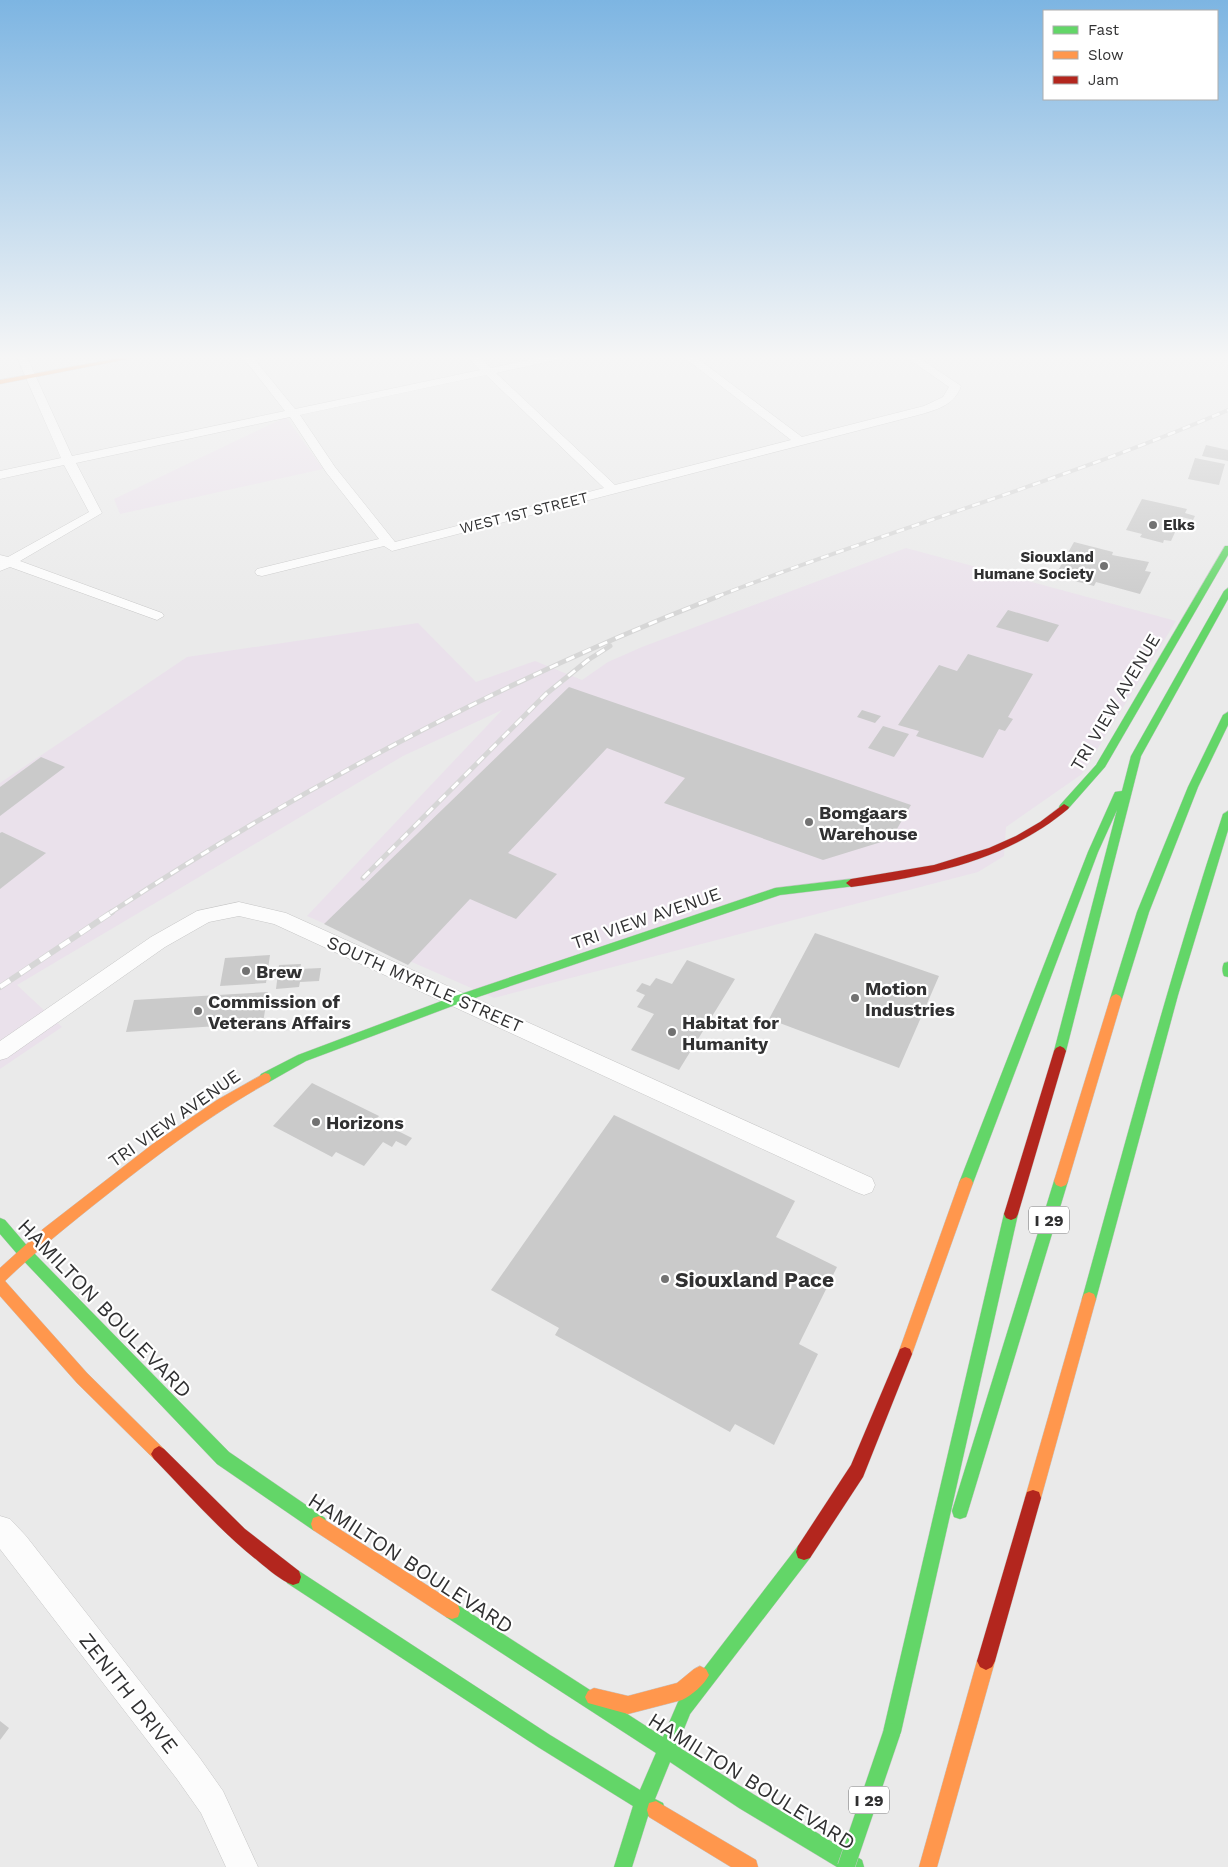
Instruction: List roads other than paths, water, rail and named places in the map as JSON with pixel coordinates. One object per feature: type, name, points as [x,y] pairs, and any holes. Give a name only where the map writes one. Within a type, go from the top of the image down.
[{"type":"main road","name":"TRI VIEW AVENUE","points":[[0,1277],[24,1252],[161,1144],[235,1094],[302,1058],[460,999],[779,892],[892,878],[956,863],[1040,828],[1076,795],[1100,767],[1228,548]]},
{"type":"main road","points":[[624,1867],[644,1804],[665,1749],[684,1708],[791,1571],[857,1471],[898,1373],[973,1164],[1089,861],[1136,756],[1228,591]]},
{"type":"main road","points":[[1218,607],[1228,596]]},
{"type":"main road","name":"I 29","points":[[956,1522],[1143,912],[1190,796],[1228,715]]},
{"type":"main road","points":[[892,1732],[1014,1201],[1063,1042],[1108,858],[1136,756]]},
{"type":"main road","points":[[928,1867],[1096,1274],[1163,1020],[1198,901],[1228,814]]},
{"type":"main road","points":[[1228,966],[1228,973]]},
{"type":"main road","name":"HAMILTON BOULEVARD","points":[[0,1224],[24,1252],[223,1458],[299,1513],[578,1694],[855,1867]]},
{"type":"main road","points":[[0,1286],[82,1378],[231,1525],[277,1566],[644,1804],[749,1867]]},
{"type":"main road","name":"I 29","points":[[846,1867],[892,1732],[942,1570]]},
{"type":"main road","points":[[578,1694],[628,1705],[682,1691],[737,1640]]},
{"type":"street","points":[[3,562],[96,513],[60,442]]},
{"type":"street","points":[[0,474],[151,442]]},
{"type":"street","points":[[312,442],[330,469],[387,541]]},
{"type":"street","points":[[563,442],[613,490]]},
{"type":"street","name":"WEST 1ST STREET","points":[[262,572],[387,541],[392,546],[801,442]]},
{"type":"street","points":[[3,562],[157,616]]},
{"type":"street","name":"SOUTH MYRTLE STREET","points":[[0,1052],[158,942],[204,916],[239,909],[280,918],[864,1185]]},
{"type":"street","name":"ZENITH DRIVE","points":[[0,1529],[16,1546],[188,1768],[212,1802],[236,1850],[242,1867]]},
{"type":"railway","points":[[716,597],[1149,442]]},
{"type":"railway","points":[[110,913],[256,822],[406,738],[561,663],[639,628],[719,596]]},
{"type":"railway","points":[[363,878],[546,694],[588,660],[610,646]]},
{"type":"railway","points":[[0,987],[112,912]]},
{"type":"place","name":"Elks","points":[[1153,525]]},
{"type":"place","name":"Siouxland Humane Society","points":[[1104,566]]},
{"type":"place","name":"Bomgaars Warehouse","points":[[809,822]]},
{"type":"place","name":"Brew","points":[[246,971]]},
{"type":"place","name":"Motion Industries","points":[[855,998]]},
{"type":"place","name":"Commission of Veterans Affairs","points":[[198,1011]]},
{"type":"place","name":"Habitat for Humanity","points":[[672,1032]]},
{"type":"place","name":"Horizons","points":[[316,1122]]},
{"type":"place","name":"Siouxland Pace","points":[[665,1279]]}]
